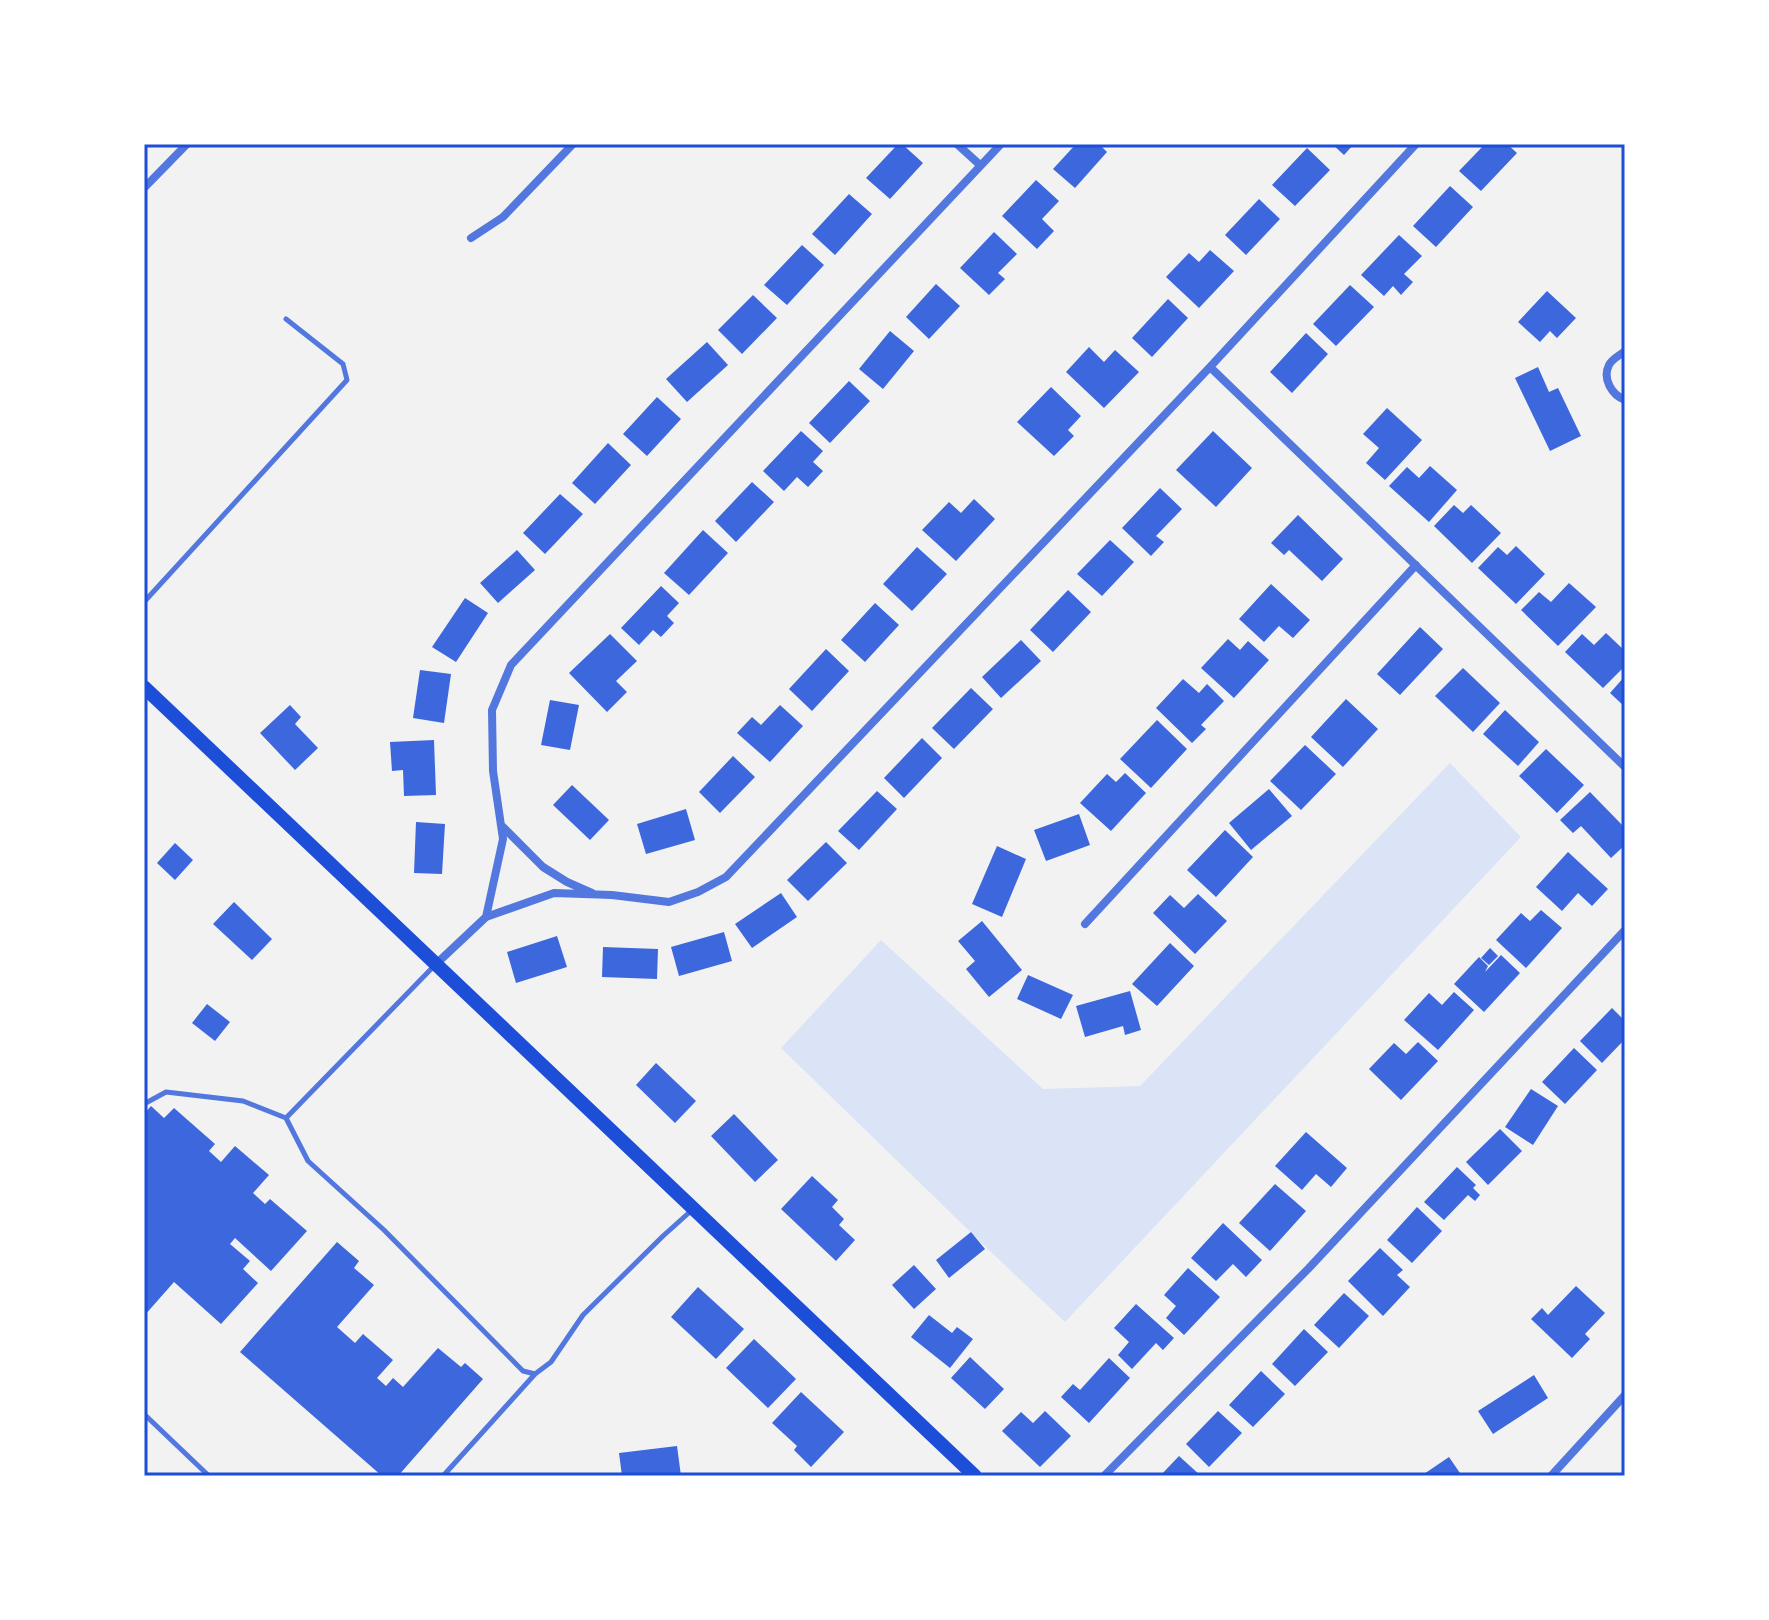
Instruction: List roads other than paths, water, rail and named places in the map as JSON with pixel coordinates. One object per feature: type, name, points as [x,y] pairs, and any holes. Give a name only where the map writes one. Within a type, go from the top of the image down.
[{"type":"main road","points":[[144,687],[975,1476]]},
{"type":"street","points":[[144,188],[187,144]]},
{"type":"street","points":[[471,238],[503,217],[573,144]]},
{"type":"street","points":[[957,144],[980,165]]},
{"type":"street","points":[[486,917],[503,839],[493,771],[492,710],[511,665],[1001,144]]},
{"type":"street","points":[[435,965],[486,917],[554,893],[669,902],[698,892],[726,877],[1210,367],[1416,144]]},
{"type":"street","points":[[1625,351],[1610,362],[1606,373],[1609,388],[1618,398],[1625,400]]},
{"type":"street","points":[[1210,367],[1625,767]]},
{"type":"street","points":[[1085,924],[1416,565]]},
{"type":"street","points":[[501,825],[543,867],[597,895]]},
{"type":"street","points":[[1104,1476],[1308,1269],[1625,930]]},
{"type":"street","points":[[1551,1476],[1625,1395]]},
{"type":"lane","points":[[144,602],[347,380],[343,364],[286,319]]},
{"type":"lane","points":[[286,1118],[435,965]]},
{"type":"lane","points":[[144,1104],[166,1092],[243,1101],[286,1118],[308,1161],[384,1230],[523,1371],[535,1374]]},
{"type":"lane","points":[[443,1476],[535,1374],[551,1362],[583,1315],[694,1209]]},
{"type":"lane","points":[[144,1414],[209,1476]]}]
